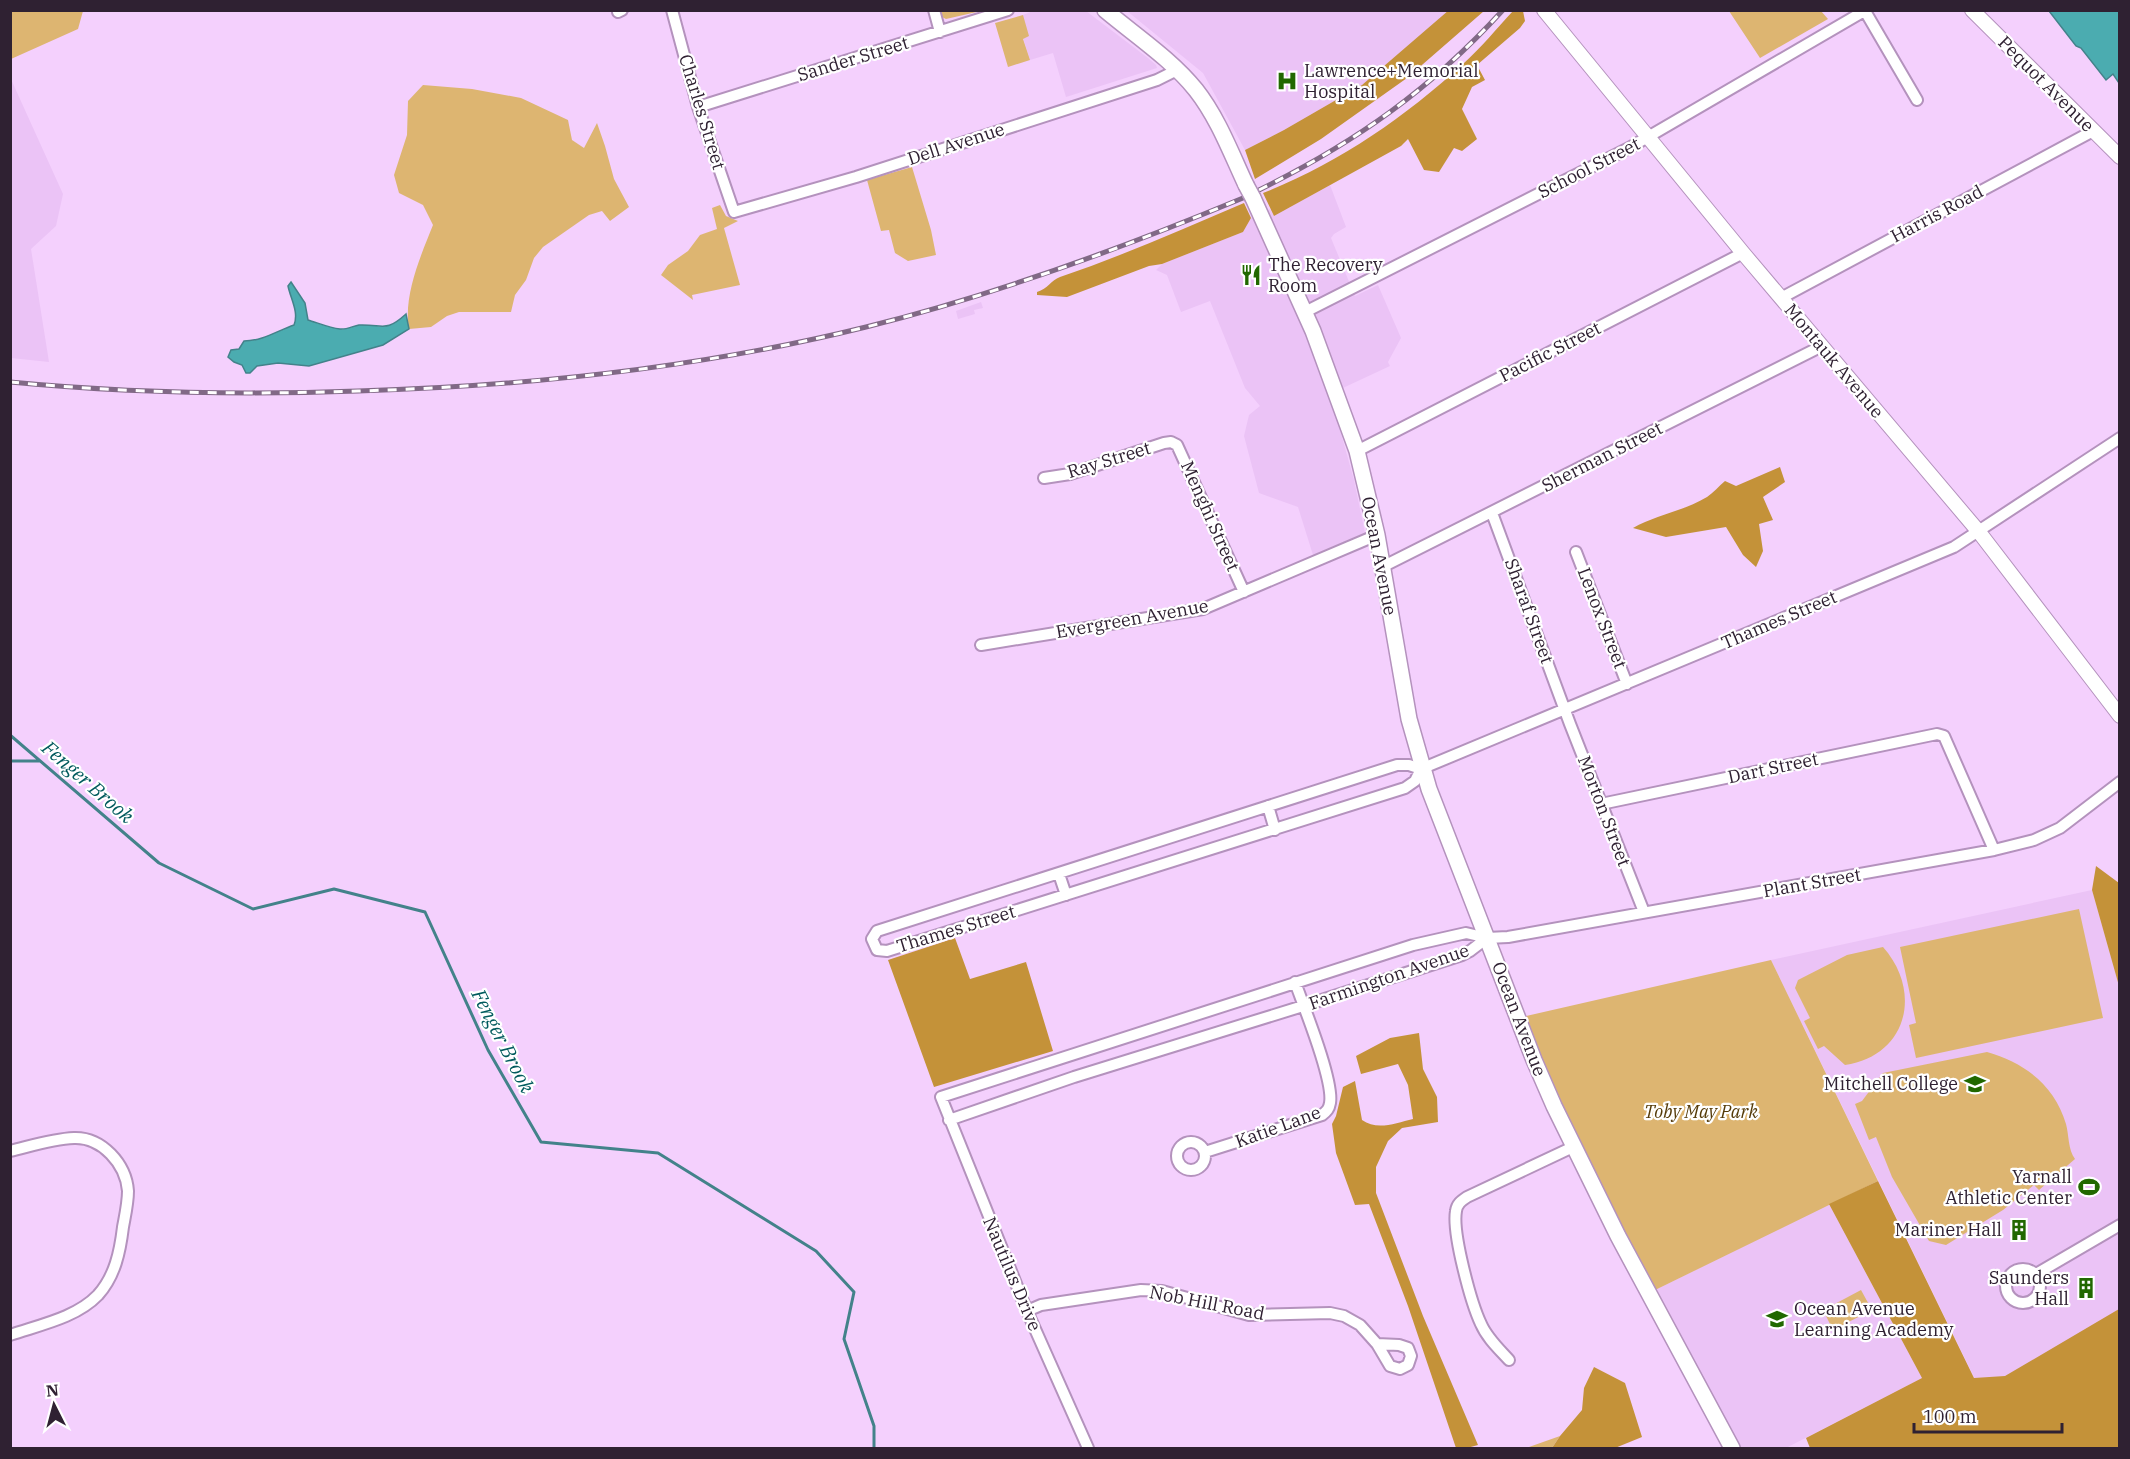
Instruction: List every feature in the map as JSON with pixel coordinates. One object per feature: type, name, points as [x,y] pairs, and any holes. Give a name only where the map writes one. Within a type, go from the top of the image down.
[{"type":"main road","name":"Ocean Avenue","points":[[1105,10],[1177,70],[1209,109],[1250,191],[1305,312],[1357,451],[1377,535],[1409,719],[1421,769],[1537,1068],[1573,1147],[1732,1449]]},
{"type":"street","name":"Charles Street","points":[[672,10],[698,107],[734,212]]},
{"type":"street","points":[[934,10],[940,32]]},
{"type":"street","name":"Sander Street","points":[[698,107],[1008,10]]},
{"type":"street","name":"Montauk Avenue","points":[[1544,10],[1743,253],[1979,532],[2120,716]]},
{"type":"street","name":"Pequot Avenue","points":[[1972,10],[2120,157]]},
{"type":"street","points":[[1865,11],[1917,100]]},
{"type":"street","name":"School Street","points":[[1305,312],[1648,137],[1865,11]]},
{"type":"street","name":"Dell Avenue","points":[[734,212],[856,177],[1157,80],[1177,70]]},
{"type":"street","name":"Harris Road","points":[[1781,298],[2093,130]]},
{"type":"street","name":"Pacific Street","points":[[1357,451],[1743,253]]},
{"type":"street","name":"Sherman Street","points":[[1382,567],[1822,346]]},
{"type":"street","name":"Thames Street","points":[[1421,769],[1409,765],[1397,765],[877,931],[872,939],[874,947],[877,951],[887,951],[1405,788],[1415,781],[1421,769],[1954,548],[2120,438]]},
{"type":"street","name":"Ray Street","points":[[1044,478],[1070,474],[1164,443],[1173,443]]},
{"type":"street","name":"Menghi Street","points":[[1173,443],[1182,453],[1244,592]]},
{"type":"street","name":"Sharaf Street","points":[[1492,513],[1565,709]]},
{"type":"street","name":"Evergreen Avenue","points":[[981,645],[1203,609],[1377,535]]},
{"type":"street","name":"Lenox Street","points":[[1576,552],[1627,684]]},
{"type":"street","name":"Morton Street","points":[[1565,709],[1644,912]]},
{"type":"street","name":"Dart Street","points":[[1601,804],[1937,734],[1944,736],[1994,850]]},
{"type":"street","name":"Plant Street","points":[[1487,938],[1508,937],[1994,850],[2034,840],[2060,828],[2120,782]]},
{"type":"street","points":[[1268,806],[1275,830]]},
{"type":"street","points":[[1059,874],[1066,895]]},
{"type":"street","name":"Farmington Avenue","points":[[941,1097],[1295,982],[1440,938],[1466,933],[1487,938]]},
{"type":"street","name":"Farmington Avenue","points":[[949,1120],[1074,1077],[1462,955],[1487,938]]},
{"type":"street","name":"Katie Lane","points":[[1205,1152],[1322,1115],[1328,1109],[1330,1102],[1328,1084],[1295,982]]},
{"type":"street","name":"Nautilus Drive","points":[[941,1097],[1027,1311],[1088,1449]]},
{"type":"street","points":[[10,1151],[51,1140],[76,1138],[94,1143],[106,1149],[116,1160],[124,1173],[128,1192],[120,1251],[112,1275],[98,1295],[80,1310],[10,1335]]},
{"type":"street","points":[[1509,1360],[1481,1326],[1471,1298],[1455,1219],[1457,1208],[1460,1202],[1467,1197],[1573,1147]]},
{"type":"street","points":[[2036,1274],[2120,1226]]},
{"type":"street","name":"Nob Hill Road","points":[[1027,1311],[1041,1305],[1141,1290],[1162,1291],[1249,1315],[1330,1313],[1344,1316],[1360,1325],[1377,1344]]},
{"type":"shaded area","points":[[1449,10],[1484,11],[1407,78],[1321,139],[1255,179],[1245,150],[1362,85]]},
{"type":"shaded area","points":[[1033,11],[1086,11],[1148,58],[1157,68],[1066,97],[1053,53],[1030,60],[1023,38],[1023,15]]},
{"type":"shaded area","name":"Lawrence+Memorial Hospital","points":[[1127,11],[1449,11],[1362,85],[1245,150],[1203,73]]},
{"type":"shaded area","points":[[1513,11],[1523,11],[1525,21],[1477,65],[1485,80],[1472,87],[1462,109],[1477,139],[1462,151],[1454,148],[1439,172],[1424,170],[1408,139],[1401,146],[1274,216],[1263,193],[1343,154],[1393,121],[1463,64]]},
{"type":"shaded area","points":[[2049,11],[2119,11],[2119,83],[2113,74],[2106,80]]},
{"type":"shaded area","points":[[10,77],[63,194],[56,226],[31,249],[49,362],[11,358]]},
{"type":"shaded area","points":[[1330,185],[1346,227],[1331,238],[1355,296],[1378,285],[1401,338],[1388,362],[1390,366],[1330,394],[1354,480],[1365,533],[1313,555],[1298,507],[1259,493],[1244,436],[1249,415],[1260,406],[1245,388],[1210,301],[1181,312],[1167,275],[1156,270],[1162,264],[1243,232],[1251,218],[1270,209],[1274,216]]},
{"type":"shaded area","points":[[1244,203],[1251,218],[1243,232],[1162,264],[1149,266],[1067,297],[1037,295],[1037,292],[1057,278]]},
{"type":"shaded area","points":[[291,282],[305,303],[308,320],[342,329],[359,325],[388,326],[406,314],[409,329],[383,345],[309,366],[278,363],[257,366],[250,373],[246,373],[242,365],[228,357],[231,350],[239,349],[244,341],[263,338],[294,325],[295,311],[288,286]]},
{"type":"shaded area","points":[[981,302],[983,308],[974,310],[975,314],[958,319],[956,311]]},
{"type":"shaded area","points":[[1780,467],[1785,482],[1763,497],[1773,520],[1759,524],[1763,551],[1756,567],[1743,555],[1726,527],[1666,537],[1633,528],[1698,502],[1725,481],[1736,486]]},
{"type":"shaded area","points":[[2096,866],[2119,883],[2119,986],[2092,890]]},
{"type":"shaded area","name":"Mitchell College","points":[[2092,890],[2119,986],[2119,1407],[2008,1447],[1771,960]]},
{"type":"shaded area","points":[[955,938],[970,979],[1026,962],[1053,1051],[934,1087],[888,960]]},
{"type":"shaded area","points":[[1419,1033],[1423,1069],[1437,1097],[1438,1122],[1402,1128],[1388,1141],[1376,1167],[1376,1193],[1423,1316],[1478,1445],[1467,1448],[1456,1448],[1408,1306],[1369,1204],[1355,1205],[1336,1153],[1332,1124],[1343,1087],[1355,1081],[1362,1120],[1380,1126],[1413,1119],[1408,1085],[1398,1064],[1361,1074],[1356,1056],[1390,1038]]},
{"type":"shaded area","points":[[1878,1181],[1974,1378],[2005,1376],[2119,1309],[2119,1448],[1810,1448],[1806,1438],[1922,1378],[1829,1204]]},
{"type":"shaded area","name":"Ocean Avenue Learning Academy","points":[[1829,1204],[1922,1378],[1786,1448],[1732,1448],[1649,1293]]},
{"type":"shaded area","points":[[1594,1367],[1625,1383],[1642,1437],[1615,1448],[1552,1448],[1582,1410],[1584,1388]]},
{"type":"green space","points":[[11,10],[83,11],[78,29],[11,59]]},
{"type":"green space","points":[[940,11],[981,11],[946,19],[942,17]]},
{"type":"green space","points":[[1729,11],[1821,11],[1828,19],[1760,58]]},
{"type":"green space","points":[[1023,15],[1029,36],[1023,39],[1030,60],[1008,67],[995,23]]},
{"type":"green space","points":[[423,85],[472,89],[521,98],[568,120],[572,140],[584,148],[597,123],[614,179],[629,207],[610,221],[602,211],[589,215],[543,247],[534,258],[526,280],[515,295],[511,312],[459,312],[447,316],[431,327],[409,329],[411,290],[433,225],[423,205],[399,193],[394,175],[407,135],[408,101]]},
{"type":"green space","points":[[912,167],[936,255],[908,261],[895,253],[889,230],[881,231],[867,180]]},
{"type":"green space","points":[[720,205],[726,216],[738,221],[724,228],[740,285],[692,295],[693,300],[661,275],[668,265],[688,251],[700,235],[717,229],[712,208]]},
{"type":"green space","points":[[2079,909],[2103,1018],[1916,1058],[1909,1025],[1916,1023],[1900,947]]},
{"type":"green space","points":[[1883,947],[1903,983],[1905,1002],[1902,1020],[1895,1036],[1883,1049],[1866,1059],[1845,1065],[1824,1046],[1818,1049],[1804,1021],[1810,1018],[1795,988],[1798,980],[1847,955]]},
{"type":"green space","name":"Toby May Park","points":[[1771,960],[1878,1181],[1649,1293],[1518,1018]]},
{"type":"green space","points":[[1987,1052],[2001,1056],[2025,1069],[2046,1087],[2061,1110],[2075,1159],[2039,1190],[2034,1185],[2003,1210],[1946,1245],[1929,1241],[1892,1177],[1876,1137],[1869,1140],[1855,1104],[1862,1101],[1883,1073]]},
{"type":"green space","points":[[1861,1290],[1872,1310],[1833,1330],[1825,1314],[1833,1310],[1831,1306]]},
{"type":"green space","points":[[1560,1436],[1552,1448],[1524,1448],[1529,1447]]},
{"type":"waterway","name":"Fenger Brook","points":[[10,735],[159,863],[253,909],[334,889],[425,912],[488,1050],[541,1142],[658,1153],[816,1251],[854,1292],[844,1339],[874,1426],[874,1448]]},
{"type":"waterway","points":[[10,761],[39,761]]},
{"type":"railway","points":[[1259,190],[1328,153],[1390,112],[1448,65],[1503,10]]},
{"type":"railway","points":[[10,382],[140,391],[314,392],[486,385],[677,364],[804,341],[962,301],[1104,253],[1243,198]]},
{"type":"place","name":"Lawrence+Memorial Hospital","points":[[1287,81]]},
{"type":"place","name":"The Recovery Room","points":[[1251,275]]},
{"type":"place","name":"Mitchell College","points":[[1975,1084]]},
{"type":"place","name":"Yarnall Athletic Center","points":[[2089,1187]]},
{"type":"place","name":"Mariner Hall","points":[[2019,1230]]},
{"type":"place","name":"Saunders Hall","points":[[2086,1288]]},
{"type":"place","name":"Ocean Avenue Learning Academy","points":[[1777,1319]]}]
